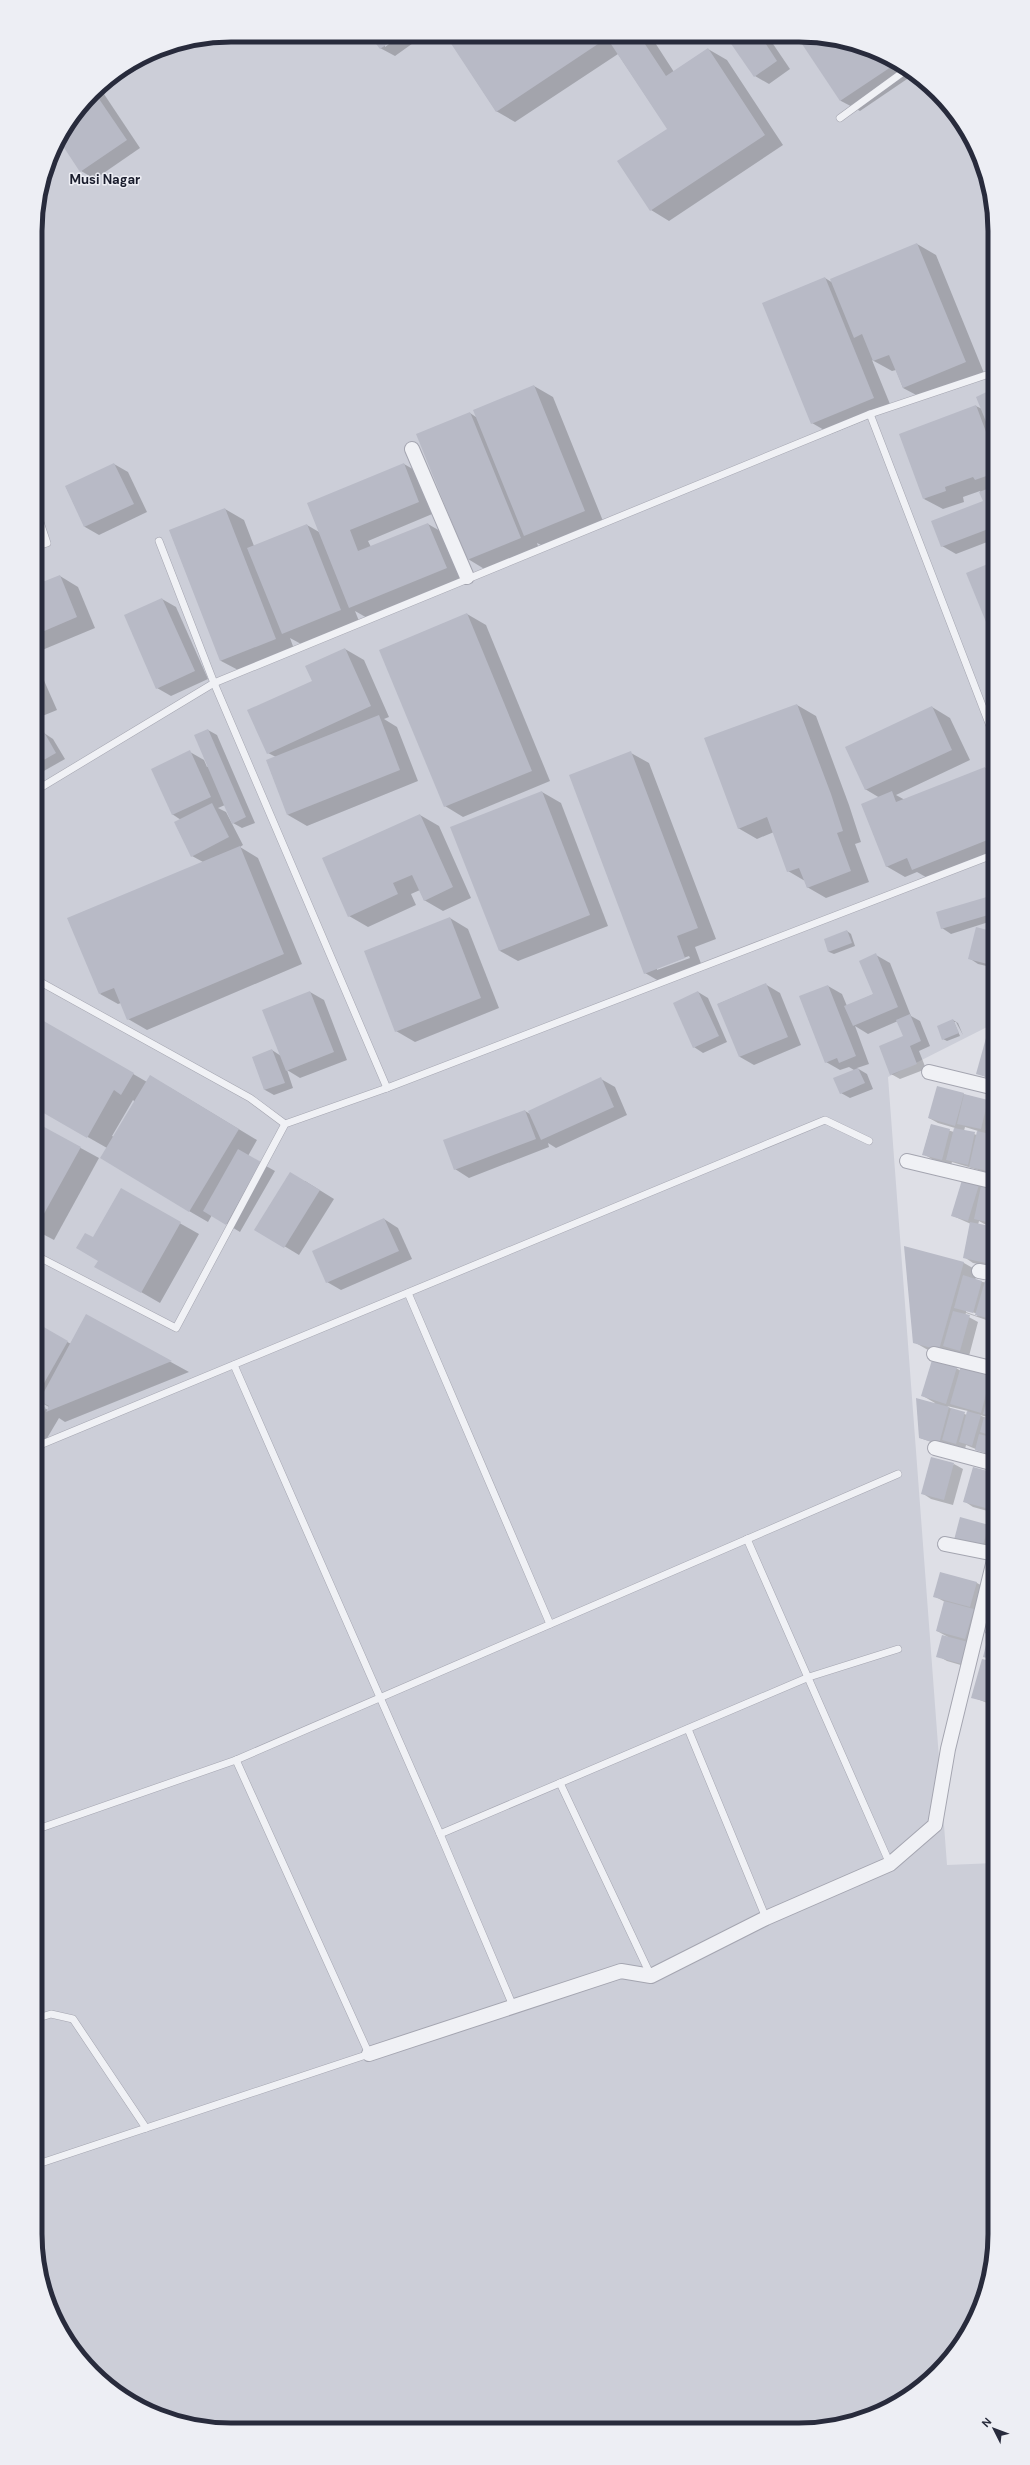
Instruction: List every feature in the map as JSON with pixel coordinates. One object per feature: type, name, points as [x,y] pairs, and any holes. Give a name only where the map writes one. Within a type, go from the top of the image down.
[{"type":"street","points":[[412,449],[467,577]]},
{"type":"street","points":[[928,1072],[988,1086]]},
{"type":"street","points":[[907,1161],[988,1180]]},
{"type":"street","points":[[979,1271],[988,1273]]},
{"type":"street","points":[[934,1354],[988,1367]]},
{"type":"street","points":[[935,1448],[988,1462]]},
{"type":"street","points":[[945,1544],[988,1553]]},
{"type":"street","points":[[369,2054],[621,1971],[651,1976],[766,1918],[890,1864],[935,1825],[948,1749],[988,1584]]},
{"type":"lane","points":[[840,118],[902,73]]},
{"type":"lane","points":[[42,787],[214,683],[467,577],[870,414],[988,374]]},
{"type":"lane","points":[[870,414],[988,721]]},
{"type":"lane","points":[[42,530],[46,543],[42,544]]},
{"type":"lane","points":[[159,541],[214,683],[387,1088]]},
{"type":"lane","points":[[42,1259],[176,1328],[285,1124],[387,1088],[988,857]]},
{"type":"lane","points":[[42,983],[250,1098],[285,1124]]},
{"type":"lane","points":[[42,1444],[824,1120],[869,1141]]},
{"type":"lane","points":[[408,1293],[550,1624]]},
{"type":"lane","points":[[234,1365],[440,1834],[513,2006]]},
{"type":"lane","points":[[42,1828],[236,1760],[898,1474]]},
{"type":"lane","points":[[747,1539],[890,1864]]},
{"type":"lane","points":[[440,1834],[809,1677],[898,1649]]},
{"type":"lane","points":[[688,1729],[766,1918]]},
{"type":"lane","points":[[42,2163],[369,2054],[236,1760]]},
{"type":"lane","points":[[560,1783],[651,1976]]},
{"type":"lane","points":[[42,2017],[51,2014],[73,2019],[146,2128]]},
{"type":"shaded area","points":[[219,42],[811,42],[848,48],[871,56],[893,67],[914,81],[933,97],[949,116],[963,137],[974,159],[982,182],[988,219],[988,1027],[888,1077],[947,1865],[988,1863],[988,2246],[982,2283],[974,2306],[963,2328],[949,2349],[933,2368],[914,2384],[893,2398],[871,2409],[848,2417],[811,2423],[219,2423],[182,2417],[159,2409],[137,2398],[116,2384],[97,2368],[81,2349],[67,2328],[56,2306],[48,2283],[42,2246],[42,219],[48,182],[56,159],[67,137],[81,116],[97,97],[116,81],[137,67],[159,56],[182,48]]},
{"type":"building","points":[[375,42],[390,42],[380,49]]},
{"type":"building","points":[[450,42],[601,42],[496,112]]},
{"type":"building","points":[[610,42],[644,42],[666,76],[708,48],[765,135],[650,211],[617,161],[667,129]]},
{"type":"building","points":[[730,42],[765,42],[777,61],[754,77]]},
{"type":"building","points":[[801,42],[811,42],[848,48],[871,56],[892,66],[840,101]]},
{"type":"building","points":[[97,97],[127,140],[80,172],[63,146],[74,126]]},
{"type":"building","points":[[917,243],[966,362],[903,388],[889,355],[873,361],[862,334],[854,338],[830,279]]},
{"type":"building","points":[[825,277],[874,398],[811,424],[762,303]]},
{"type":"building","points":[[534,385],[585,511],[524,536],[473,410]]},
{"type":"building","points":[[988,391],[988,427],[976,397]]},
{"type":"building","points":[[976,405],[988,437],[988,475],[975,480],[973,477],[945,487],[946,491],[923,499],[899,434]]},
{"type":"building","points":[[470,412],[521,538],[467,560],[416,434]]},
{"type":"building","points":[[114,463],[134,504],[84,527],[65,486]]},
{"type":"building","points":[[404,463],[419,502],[350,530],[358,551],[428,523],[447,568],[349,608],[307,503]]},
{"type":"building","points":[[988,489],[988,529],[941,547],[931,521],[983,501],[979,492]]},
{"type":"building","points":[[225,508],[276,639],[220,661],[169,530]]},
{"type":"building","points":[[307,524],[341,610],[282,634],[247,548]]},
{"type":"building","points":[[988,564],[988,627],[966,573]]},
{"type":"building","points":[[60,575],[77,617],[42,632],[42,582]]},
{"type":"building","points":[[162,598],[195,671],[156,689],[124,615]]},
{"type":"building","points":[[467,613],[532,771],[444,807],[379,650]]},
{"type":"building","points":[[345,648],[371,706],[267,754],[247,710],[312,681],[305,666]]},
{"type":"building","points":[[797,704],[831,794],[843,831],[837,833],[851,871],[807,888],[799,868],[787,872],[767,817],[738,829],[704,738]]},
{"type":"building","points":[[932,706],[952,750],[865,790],[845,747]]},
{"type":"building","points":[[379,715],[400,770],[287,815],[266,760]]},
{"type":"building","points":[[208,729],[246,817],[232,824],[194,735]]},
{"type":"building","points":[[44,732],[56,753],[42,761],[42,733]]},
{"type":"building","points":[[190,750],[211,797],[172,815],[151,769]]},
{"type":"building","points":[[631,751],[698,928],[677,936],[685,958],[644,974],[569,775]]},
{"type":"building","points":[[985,767],[988,774],[988,840],[912,870],[907,858],[886,867],[861,804],[892,791],[896,802]]},
{"type":"building","points":[[542,791],[590,915],[499,951],[450,827]]},
{"type":"building","points":[[212,803],[229,837],[191,857],[174,822]]},
{"type":"building","points":[[420,814],[453,887],[424,901],[412,875],[393,883],[398,894],[348,917],[322,858]]},
{"type":"building","points":[[240,846],[284,954],[127,1020],[114,988],[99,994],[67,918]]},
{"type":"building","points":[[988,897],[988,915],[941,929],[936,912]]},
{"type":"building","points":[[450,917],[481,998],[395,1032],[364,951]]},
{"type":"building","points":[[976,927],[988,930],[988,964],[968,959]]},
{"type":"building","points":[[847,930],[852,943],[828,952],[824,939]]},
{"type":"building","points":[[876,953],[898,1007],[853,1026],[844,1006],[873,994],[859,961]]},
{"type":"building","points":[[766,983],[788,1037],[739,1057],[717,1004]]},
{"type":"building","points":[[828,985],[856,1056],[839,1063],[837,1058],[825,1063],[799,996]]},
{"type":"building","points":[[310,991],[334,1052],[286,1071],[262,1010]]},
{"type":"building","points":[[698,991],[719,1036],[693,1048],[673,1003]]},
{"type":"building","points":[[910,1014],[921,1041],[910,1046],[917,1064],[890,1075],[879,1046],[903,1036],[896,1020]]},
{"type":"building","points":[[953,1019],[959,1033],[942,1040],[937,1026]]},
{"type":"building","points":[[42,1020],[134,1073],[121,1095],[114,1090],[87,1138],[42,1112]]},
{"type":"building","points":[[986,1038],[988,1038],[988,1078],[976,1074]]},
{"type":"building","points":[[272,1049],[285,1083],[264,1090],[252,1057]]},
{"type":"building","points":[[858,1068],[865,1083],[840,1094],[833,1078]]},
{"type":"building","points":[[150,1075],[239,1129],[189,1212],[100,1158]]},
{"type":"building","points":[[601,1077],[614,1107],[541,1140],[528,1111]]},
{"type":"building","points":[[937,1086],[964,1093],[955,1126],[928,1118]]},
{"type":"building","points":[[964,1094],[988,1100],[981,1129],[957,1124]]},
{"type":"building","points":[[525,1110],[536,1139],[454,1170],[443,1140]]},
{"type":"building","points":[[988,1111],[988,1131],[985,1130]]},
{"type":"building","points":[[931,1124],[950,1129],[942,1160],[922,1155]]},
{"type":"building","points":[[42,1126],[81,1147],[42,1217]]},
{"type":"building","points":[[954,1128],[975,1132],[968,1165],[946,1160]]},
{"type":"building","points":[[977,1131],[988,1133],[988,1171],[969,1167]]},
{"type":"building","points":[[238,1149],[261,1162],[226,1225],[203,1211]]},
{"type":"building","points":[[290,1172],[320,1190],[284,1248],[254,1230]]},
{"type":"building","points":[[962,1180],[979,1185],[968,1221],[951,1216]]},
{"type":"building","points":[[981,1186],[988,1188],[988,1222],[974,1219]]},
{"type":"building","points":[[121,1188],[181,1222],[141,1293],[94,1267],[98,1261],[76,1248],[85,1233],[93,1237]]},
{"type":"building","points":[[384,1218],[399,1251],[326,1283],[312,1251]]},
{"type":"building","points":[[970,1222],[988,1226],[988,1263],[963,1258]]},
{"type":"building","points":[[904,1246],[964,1262],[939,1350],[913,1343]]},
{"type":"building","points":[[963,1275],[982,1281],[973,1313],[954,1308]]},
{"type":"building","points":[[985,1281],[988,1282],[988,1318],[975,1315]]},
{"type":"building","points":[[953,1311],[970,1315],[960,1351],[943,1346]]},
{"type":"building","points":[[86,1314],[172,1361],[46,1412],[49,1406],[42,1402],[42,1395]]},
{"type":"building","points":[[42,1326],[68,1341],[42,1387]]},
{"type":"building","points":[[932,1360],[957,1367],[946,1404],[921,1396]]},
{"type":"building","points":[[961,1366],[988,1374],[988,1386],[981,1413],[950,1404]]},
{"type":"building","points":[[988,1396],[988,1415],[983,1414]]},
{"type":"building","points":[[916,1398],[949,1407],[939,1444],[919,1438]]},
{"type":"building","points":[[42,1406],[46,1408],[42,1415]]},
{"type":"building","points":[[951,1408],[965,1412],[956,1444],[942,1440]]},
{"type":"building","points":[[967,1411],[981,1415],[972,1446],[959,1442]]},
{"type":"building","points":[[984,1417],[988,1418],[988,1435],[980,1432]]},
{"type":"building","points":[[979,1434],[988,1436],[988,1454],[975,1450]]},
{"type":"building","points":[[931,1457],[954,1463],[944,1500],[921,1494]]},
{"type":"building","points":[[973,1467],[988,1471],[988,1509],[963,1502]]},
{"type":"building","points":[[960,1517],[988,1525],[982,1548],[954,1540]]},
{"type":"building","points":[[940,1572],[977,1582],[970,1607],[933,1597]]},
{"type":"building","points":[[944,1601],[974,1609],[965,1639],[936,1631]]},
{"type":"building","points":[[988,1622],[988,1634],[985,1633]]},
{"type":"building","points":[[942,1635],[968,1642],[962,1664],[936,1657]]},
{"type":"building","points":[[988,1637],[988,1658],[983,1657]]},
{"type":"building","points":[[982,1659],[988,1660],[988,1702],[971,1698]]},
{"type":"district","name":"Musi Nagar","points":[[105,179]]}]
